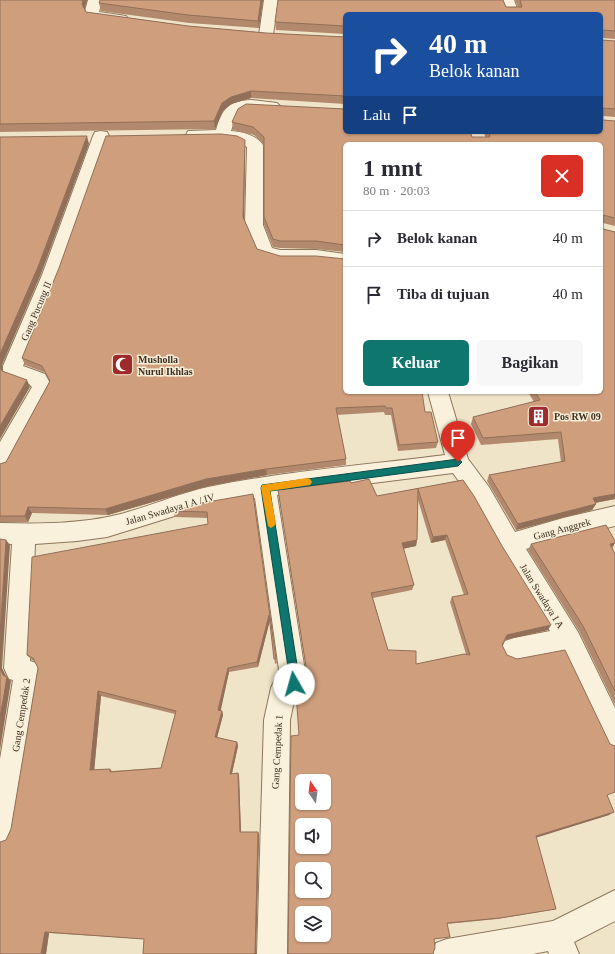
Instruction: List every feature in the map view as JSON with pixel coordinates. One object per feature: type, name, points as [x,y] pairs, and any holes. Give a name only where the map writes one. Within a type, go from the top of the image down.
[{"type":"street","points":[[251,34],[273,35],[271,0]]},
{"type":"street","points":[[507,0],[511,12]]},
{"type":"street","points":[[94,6],[93,15],[138,21]]},
{"type":"street","points":[[222,135],[231,111],[240,106],[251,105],[288,107]]},
{"type":"street","points":[[177,135],[222,135],[242,137],[255,145],[254,225],[265,252],[280,256],[316,256],[343,260]]},
{"type":"street","name":"Gang Pucung II","points":[[0,462],[42,387],[39,378],[17,374],[13,371],[12,366],[51,274],[101,136]]},
{"type":"street","name":"Jalan Swadaya I A","points":[[439,394],[458,462],[481,494],[509,544],[569,640],[615,737]]},
{"type":"street","name":"Jalan Swadaya I A / IV","points":[[12,534],[79,530],[119,524],[206,497],[458,462]]},
{"type":"street","name":"Gang Cempedak 1","points":[[265,488],[294,684],[284,688],[277,720],[272,954]]},
{"type":"street","name":"Gang Anggrek","points":[[509,544],[562,528],[615,516]]},
{"type":"street","name":"Gang Cempedak 2","points":[[0,831],[28,672],[26,670],[18,670],[17,668],[12,534]]},
{"type":"street","points":[[514,650],[569,640]]},
{"type":"street","points":[[447,954],[560,945],[615,905]]},
{"type":"building","points":[[0,0],[83,0],[82,4],[86,12],[188,26],[266,33],[343,37],[343,96],[251,91],[231,97],[222,103],[214,121],[0,124]]},
{"type":"building","points":[[100,0],[261,0],[258,21],[188,15],[99,3]]},
{"type":"building","points":[[278,0],[503,0],[506,7],[522,7],[520,0],[615,0],[615,31],[603,30],[603,12],[343,12],[343,26],[275,22]]},
{"type":"building","points":[[603,40],[615,41],[615,109],[603,108]]},
{"type":"building","points":[[246,104],[343,109],[343,134],[471,134],[472,137],[490,137],[489,134],[603,134],[603,120],[615,121],[615,218],[603,215],[603,142],[343,142],[343,245],[316,241],[280,241],[273,239],[264,217],[264,137],[253,127],[232,122],[238,109]]},
{"type":"building","points":[[221,134],[237,136],[245,140],[243,217],[257,249],[280,256],[316,256],[343,259],[343,394],[422,394],[425,412],[431,412],[438,442],[399,445],[392,408],[386,408],[385,406],[336,408],[346,459],[266,469],[206,479],[105,509],[28,507],[25,516],[0,516],[0,464],[6,462],[50,381],[42,366],[22,358],[59,268],[106,136]]},
{"type":"building","points":[[87,136],[38,267],[0,354],[0,137]]},
{"type":"building","points":[[603,229],[615,232],[615,494],[593,498],[596,504],[518,524],[489,475],[565,461],[561,432],[483,438],[473,417],[540,400],[536,394],[603,394]]},
{"type":"building","points":[[0,368],[2,371],[27,380],[0,426]]},
{"type":"building","points":[[369,479],[377,496],[463,480],[551,625],[507,635],[502,645],[507,655],[517,659],[565,650],[610,744],[615,746],[615,792],[607,795],[614,812],[536,836],[556,909],[500,918],[447,923],[450,937],[434,939],[434,954],[288,954],[291,736],[299,735],[296,693],[304,689],[308,679],[278,490],[350,481],[351,483]],"holes":[[[418,489],[433,537],[447,535],[468,594],[452,597],[470,655],[464,654],[416,664],[416,651],[388,650],[371,593],[414,585],[402,543],[417,540]]]},
{"type":"building","points":[[253,494],[276,659],[274,659],[269,615],[257,662],[228,668],[218,710],[222,711],[215,737],[237,742],[230,774],[238,773],[240,832],[258,832],[255,954],[143,954],[144,939],[45,932],[41,954],[0,954],[0,842],[6,840],[11,829],[38,668],[33,658],[27,655],[32,557],[208,524],[207,512],[173,511],[196,504]],"holes":[[[98,691],[176,711],[161,768],[110,772],[110,769],[90,770]]]},
{"type":"building","points":[[606,525],[615,541],[615,543],[610,544],[615,554],[615,691],[583,626],[531,544]]},
{"type":"building","points":[[0,539],[6,540],[0,634]]},
{"type":"building","points":[[0,668],[3,675],[7,677],[0,718]]},
{"type":"slow traffic","points":[[271,524],[265,488],[307,482]]},
{"type":"place","name":"Musholla Nurul Ikhlas","points":[[123,365]]},
{"type":"place","name":"Pos RW 09","points":[[538,416]]},
{"type":"route","points":[[294,684],[265,488],[458,462]]}]
